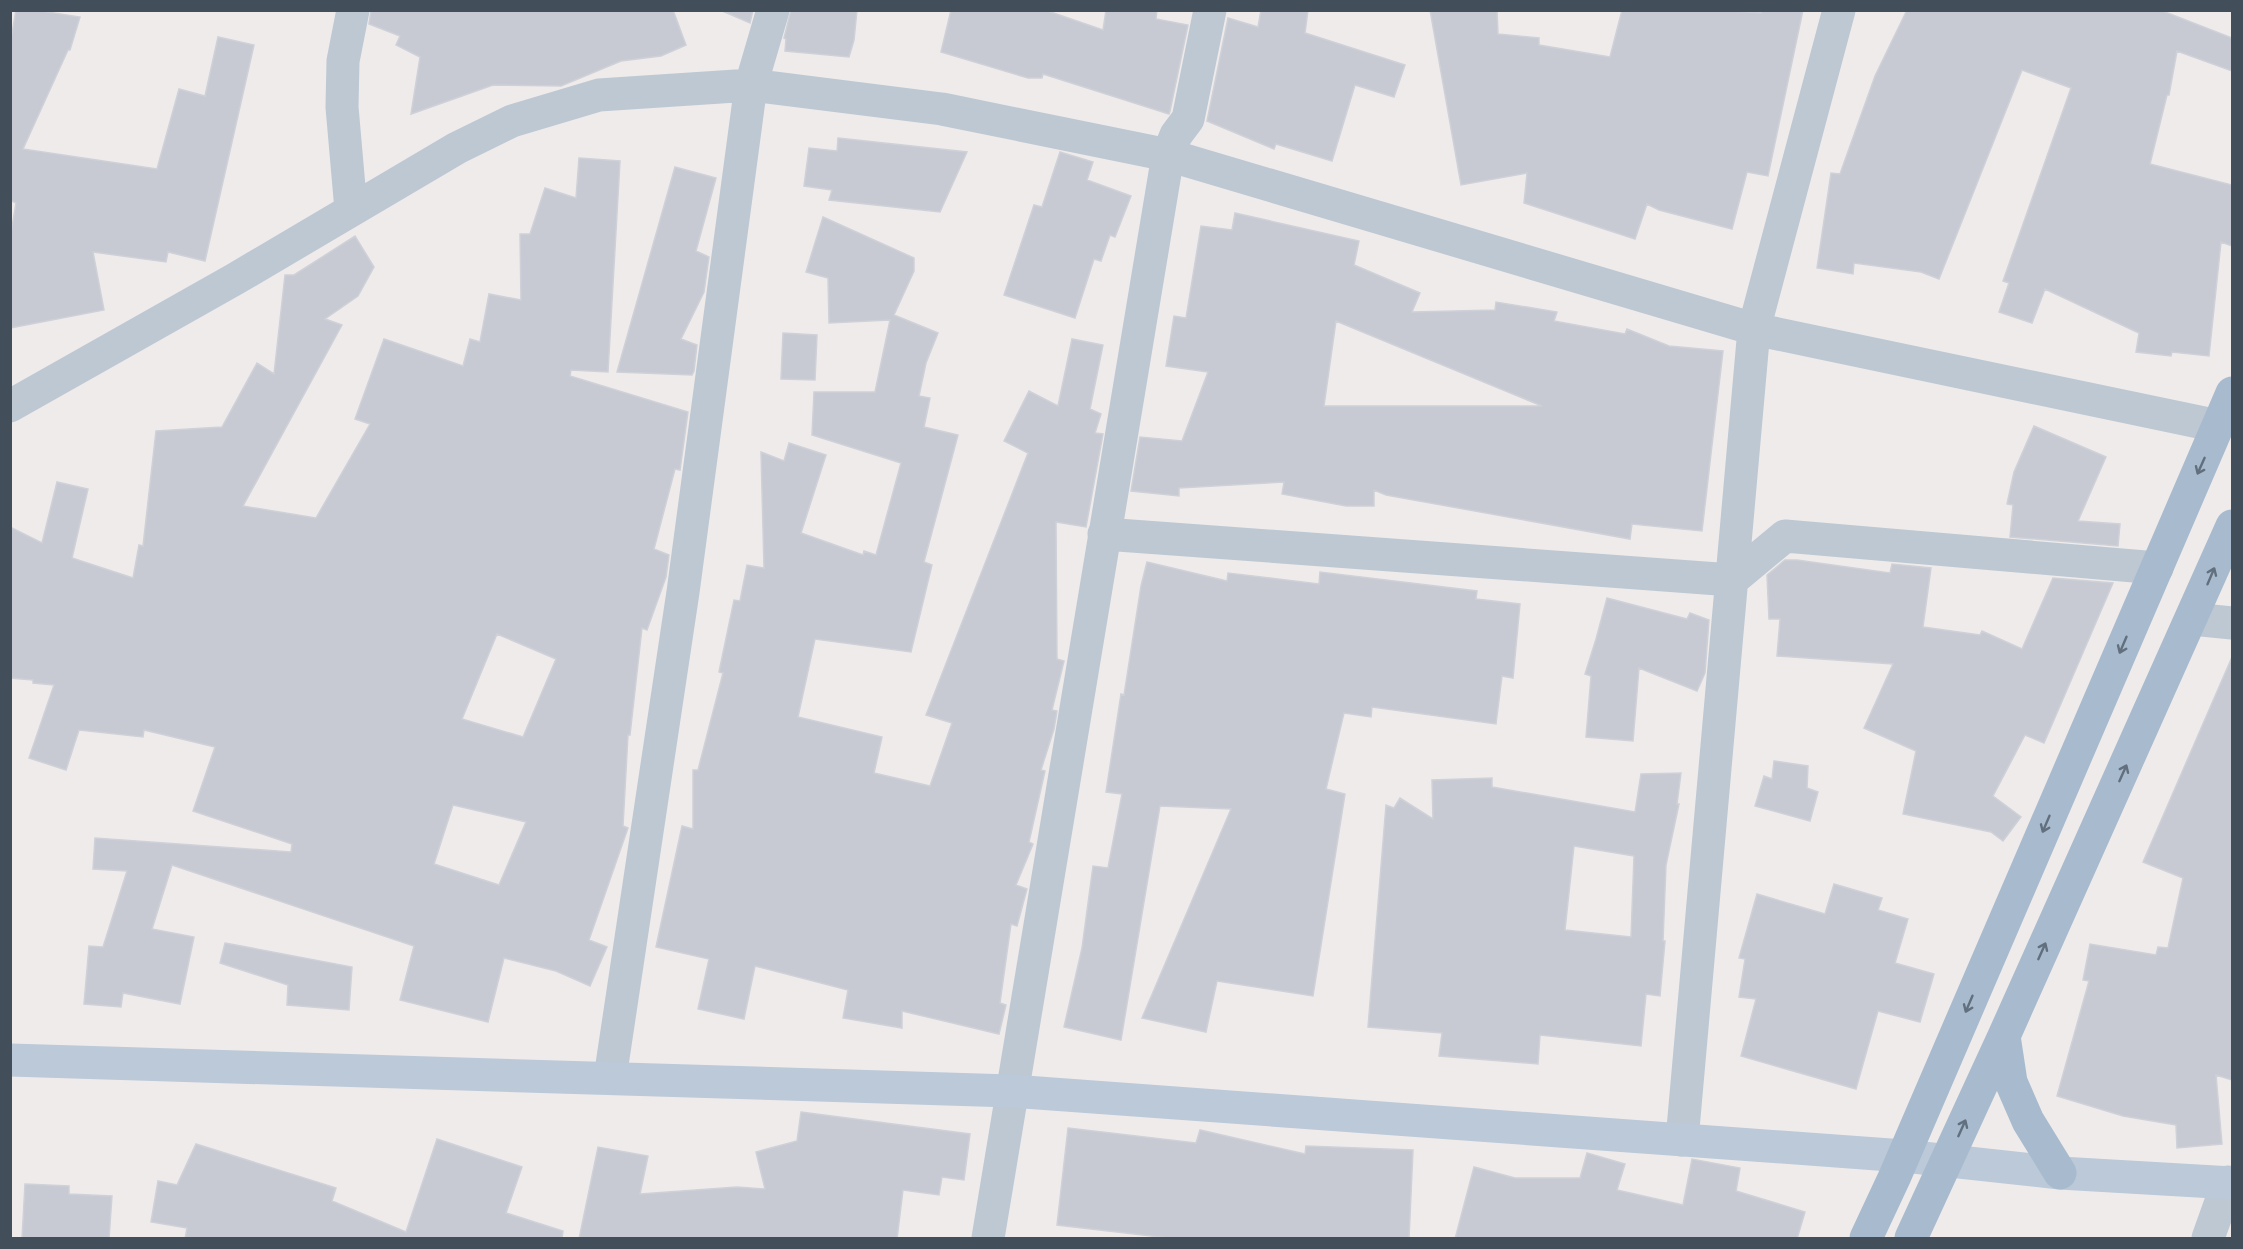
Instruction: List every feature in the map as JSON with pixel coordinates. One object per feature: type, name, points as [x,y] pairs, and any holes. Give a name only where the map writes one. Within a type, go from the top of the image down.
[{"type":"main road","points":[[1866,1239],[1904,1156],[2232,393]]},
{"type":"main road","points":[[1911,1239],[2193,619],[2232,526]]},
{"type":"main road","points":[[2004,1036],[2011,1082],[2028,1121],[2060,1173]]},
{"type":"main road","points":[[10,1060],[1011,1091],[1904,1156],[2060,1173],[2230,1183]]},
{"type":"street","points":[[351,210],[342,107],[343,61],[353,10]]},
{"type":"street","points":[[610,1078],[682,592],[751,86],[773,10]]},
{"type":"street","points":[[988,1239],[1168,155],[1176,135],[1188,118],[1210,10]]},
{"type":"street","points":[[1683,1140],[1754,329],[1839,10]]},
{"type":"street","points":[[10,406],[235,279],[457,148],[512,121],[599,95],[751,86],[942,109],[1168,155],[1754,329],[2218,426]]},
{"type":"street","points":[[1104,534],[1732,580],[1785,536],[2157,568]]},
{"type":"street","points":[[2193,619],[2232,623]]},
{"type":"street","points":[[2208,1239],[2230,1183]]},
{"type":"building","points":[[16,10],[35,10],[80,17],[70,50],[68,50],[23,149],[157,169],[179,89],[205,96],[218,37],[254,45],[205,261],[168,252],[166,262],[93,252],[104,310],[10,328],[10,239],[16,203],[10,200],[10,45]]},
{"type":"building","points":[[371,10],[673,10],[686,45],[661,56],[621,61],[561,86],[493,85],[411,114],[420,57],[396,45],[400,36],[369,24]]},
{"type":"building","points":[[720,10],[753,10],[750,23]]},
{"type":"building","points":[[791,10],[857,10],[854,40],[849,57],[785,51],[786,39],[784,38]]},
{"type":"building","points":[[951,10],[1045,10],[1103,30],[1106,10],[1157,10],[1156,19],[1188,25],[1169,114],[1043,74],[1042,78],[1028,78],[941,52]]},
{"type":"building","points":[[1261,10],[1308,10],[1305,33],[1405,65],[1394,97],[1355,85],[1332,161],[1276,144],[1274,149],[1207,121],[1228,18],[1258,27]]},
{"type":"building","points":[[1430,10],[1497,10],[1498,34],[1539,38],[1539,45],[1610,57],[1622,10],[1719,10],[1761,13],[1762,10],[1803,10],[1768,176],[1747,172],[1732,229],[1659,210],[1647,204],[1635,239],[1524,203],[1527,173],[1461,185]]},
{"type":"building","points":[[1907,10],[2160,10],[2232,38],[2232,71],[2177,51],[2169,95],[2167,95],[2150,164],[2232,185],[2232,246],[2221,242],[2209,356],[2172,352],[2171,356],[2136,352],[2139,333],[2045,289],[2032,323],[1999,312],[2009,283],[2003,281],[2071,88],[2022,70],[1939,279],[1921,272],[1854,263],[1853,274],[1817,268],[1831,173],[1840,174],[1875,76]]},
{"type":"building","points":[[838,138],[967,152],[940,212],[829,200],[832,190],[804,186],[809,148],[837,151]]},
{"type":"building","points":[[1060,152],[1093,162],[1087,180],[1131,196],[1115,237],[1110,235],[1101,261],[1094,259],[1075,318],[1004,295],[1034,205],[1042,207]]},
{"type":"building","points":[[579,158],[620,161],[608,372],[571,370],[570,376],[688,412],[680,470],[675,469],[654,549],[669,555],[666,577],[647,630],[642,628],[630,735],[628,735],[623,826],[628,828],[589,940],[607,947],[590,986],[556,971],[504,958],[488,1022],[400,1000],[414,946],[172,865],[152,929],[194,937],[180,1004],[123,993],[121,1007],[84,1004],[89,946],[103,947],[127,871],[93,869],[95,838],[291,852],[292,844],[193,811],[215,747],[144,730],[143,737],[79,730],[66,770],[29,758],[54,685],[10,678],[10,527],[42,543],[57,482],[88,489],[72,558],[133,578],[139,545],[143,546],[156,431],[222,427],[257,363],[274,374],[285,275],[294,275],[355,236],[374,267],[358,296],[325,319],[342,325],[243,506],[316,518],[370,424],[355,419],[384,339],[463,366],[470,339],[480,342],[489,294],[521,300],[520,234],[530,234],[545,188],[576,198]],"holes":[[[497,634],[556,659],[523,737],[462,719]],[[453,805],[526,822],[499,885],[434,864]]]},
{"type":"building","points":[[675,167],[716,178],[696,251],[709,257],[704,292],[681,339],[697,345],[694,371],[692,375],[617,372]]},
{"type":"building","points":[[1235,213],[1359,241],[1354,265],[1420,293],[1412,312],[1495,310],[1496,302],[1557,312],[1554,321],[1625,334],[1627,329],[1669,346],[1723,351],[1702,531],[1632,524],[1630,539],[1386,495],[1374,490],[1374,506],[1346,506],[1282,494],[1284,482],[1179,488],[1179,496],[1131,491],[1140,437],[1182,441],[1208,372],[1166,366],[1174,316],[1186,318],[1201,226],[1232,230]],"holes":[[[1336,321],[1542,406],[1324,406]]]},
{"type":"building","points":[[823,217],[914,258],[914,271],[894,315],[938,333],[926,363],[919,396],[930,398],[924,427],[958,435],[924,562],[932,565],[911,652],[815,639],[798,717],[882,737],[874,773],[930,786],[952,723],[926,715],[1028,453],[1004,441],[1029,391],[1058,406],[1072,339],[1103,345],[1090,409],[1101,414],[1095,433],[1103,434],[1086,527],[1056,522],[1057,659],[1064,661],[1052,710],[1057,711],[1054,729],[1041,770],[1045,771],[1029,842],[1033,844],[1016,885],[1027,889],[1017,926],[1011,924],[1000,1003],[1006,1005],[999,1034],[902,1011],[902,1028],[843,1018],[848,990],[755,966],[744,1019],[698,1009],[709,959],[656,947],[682,826],[693,829],[693,770],[698,770],[723,673],[719,672],[734,600],[740,601],[747,565],[764,568],[761,452],[784,461],[789,443],[826,455],[801,533],[863,555],[864,551],[876,555],[901,463],[812,435],[814,392],[875,392],[890,320],[829,323],[828,278],[806,272]]},
{"type":"building","points":[[783,333],[817,335],[815,380],[781,379]]},
{"type":"building","points":[[2034,426],[2106,457],[2078,521],[2120,524],[2118,546],[2010,537],[2013,505],[2007,504],[2014,472]]},
{"type":"building","points":[[1785,560],[1890,573],[1892,564],[1931,568],[1923,627],[1980,635],[1982,631],[2022,649],[2053,578],[2113,583],[2044,743],[2025,735],[1993,796],[2021,817],[2003,841],[1991,832],[1903,814],[1916,751],[1864,728],[1893,664],[1777,656],[1780,619],[1769,619],[1767,575]]},
{"type":"building","points":[[1147,562],[1227,581],[1228,573],[1319,584],[1320,572],[1477,591],[1476,599],[1520,604],[1513,678],[1502,676],[1496,724],[1372,707],[1371,717],[1344,713],[1326,789],[1345,794],[1313,996],[1217,981],[1206,1032],[1142,1018],[1231,809],[1160,806],[1121,1040],[1064,1027],[1082,948],[1093,866],[1108,868],[1122,794],[1106,792],[1121,694],[1124,695],[1141,586]]},
{"type":"building","points":[[1607,598],[1687,619],[1690,613],[1709,620],[1705,673],[1697,691],[1639,668],[1633,741],[1586,737],[1591,676],[1585,674]]},
{"type":"building","points":[[2232,657],[2232,1080],[2216,1075],[2222,1144],[2177,1148],[2176,1125],[2123,1116],[2057,1096],[2089,981],[2083,980],[2090,944],[2156,955],[2158,947],[2168,948],[2183,878],[2143,862]]},
{"type":"building","points":[[1774,761],[1808,766],[1807,788],[1818,792],[1810,821],[1755,806],[1764,776],[1772,779]]},
{"type":"building","points":[[1681,773],[1677,804],[1679,804],[1666,865],[1663,941],[1665,941],[1660,996],[1646,994],[1641,1046],[1540,1035],[1538,1064],[1439,1056],[1442,1033],[1368,1027],[1386,805],[1394,808],[1400,798],[1433,819],[1432,780],[1492,778],[1492,787],[1635,812],[1641,774]],"holes":[[[1574,846],[1634,856],[1631,937],[1565,930]]]},
{"type":"building","points":[[1834,884],[1882,898],[1878,910],[1908,919],[1895,963],[1934,974],[1920,1022],[1878,1011],[1856,1089],[1741,1056],[1756,999],[1739,997],[1745,959],[1739,958],[1757,894],[1825,914]]},
{"type":"building","points":[[225,943],[352,967],[349,1010],[287,1005],[288,985],[220,963]]},
{"type":"building","points":[[801,1112],[970,1134],[964,1180],[942,1177],[939,1195],[903,1190],[897,1239],[579,1239],[598,1147],[648,1156],[640,1194],[737,1187],[765,1189],[756,1152],[797,1141]]},
{"type":"building","points":[[1068,1128],[1196,1143],[1200,1130],[1305,1154],[1306,1146],[1413,1150],[1409,1239],[1177,1239],[1057,1225]]},
{"type":"building","points":[[437,1139],[522,1167],[506,1213],[563,1231],[562,1239],[185,1239],[187,1228],[151,1222],[158,1181],[177,1185],[196,1144],[336,1188],[332,1201],[406,1232]]},
{"type":"building","points":[[1587,1153],[1625,1164],[1617,1190],[1683,1205],[1692,1159],[1740,1168],[1736,1191],[1805,1212],[1797,1239],[1455,1239],[1474,1167],[1515,1178],[1580,1178]]},
{"type":"building","points":[[25,1184],[69,1186],[69,1194],[112,1196],[109,1239],[22,1239]]}]
